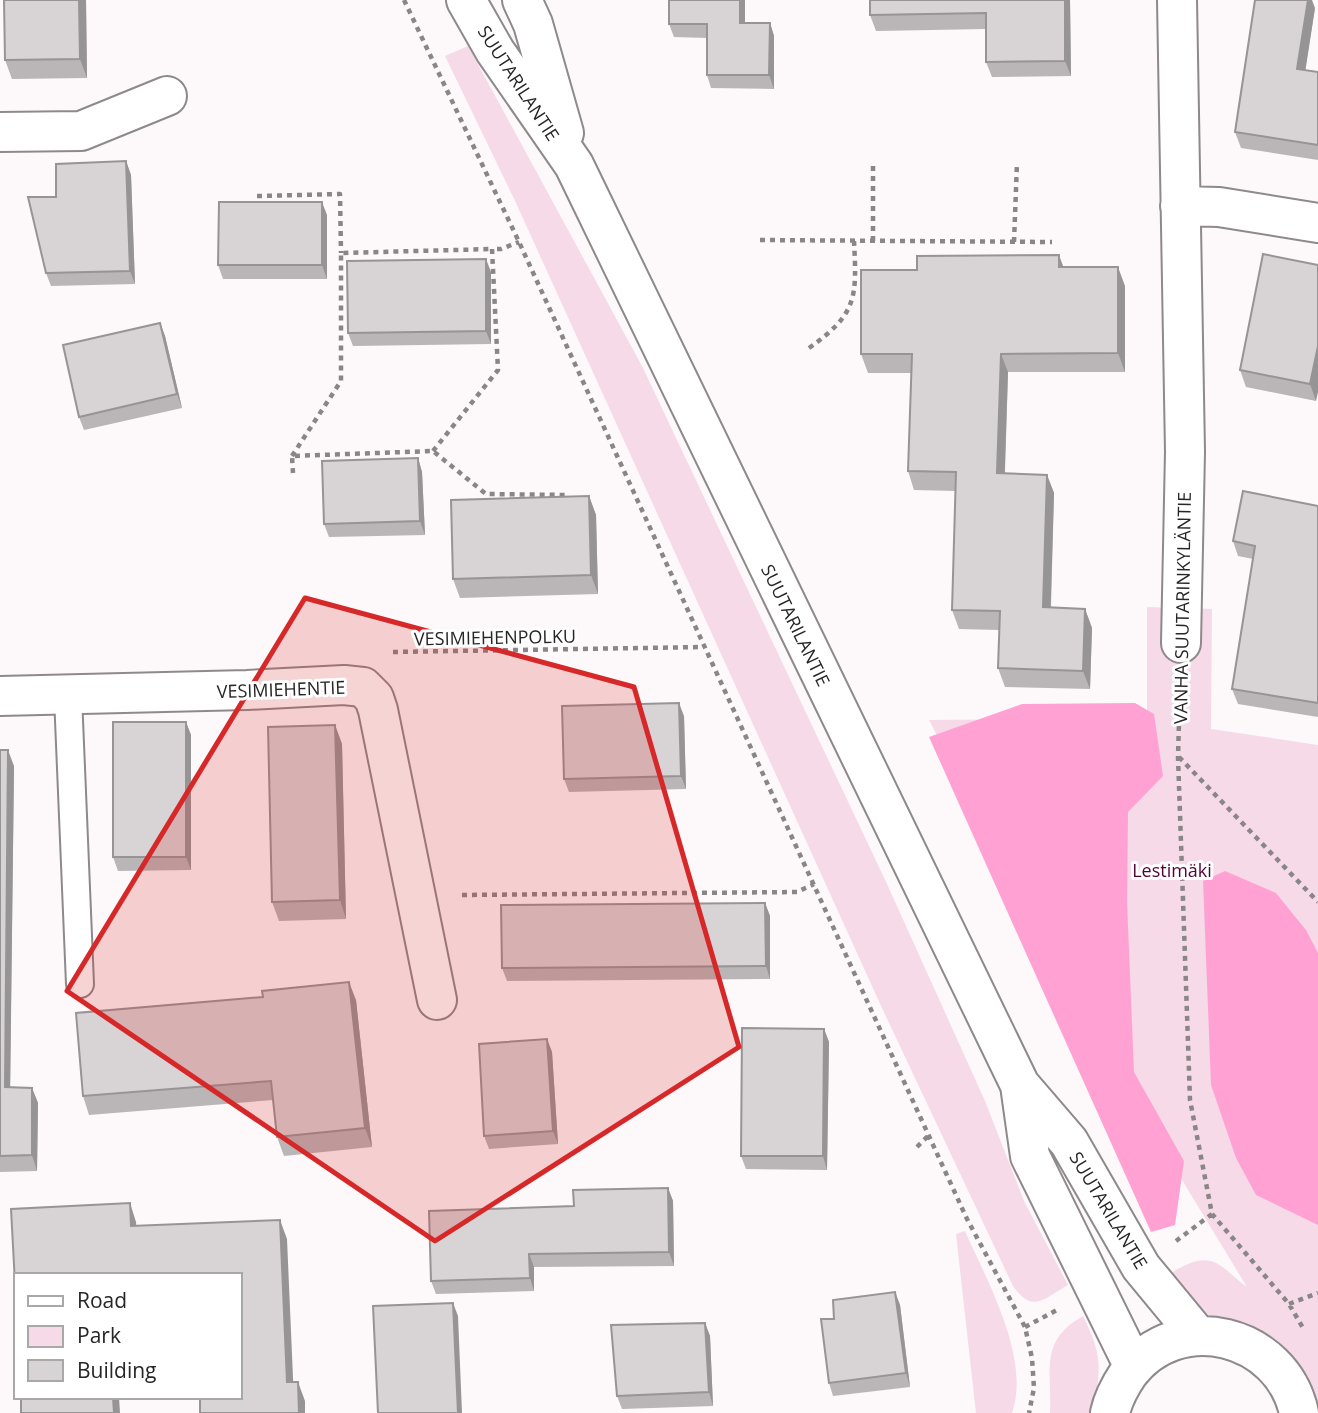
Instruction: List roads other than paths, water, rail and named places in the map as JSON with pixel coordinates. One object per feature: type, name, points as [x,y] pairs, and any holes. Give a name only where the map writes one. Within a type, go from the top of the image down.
[{"type":"main road","name":"SUUTARILANTIE","points":[[466,0],[495,51],[574,165],[1020,1085],[1069,1142],[1140,1267],[1198,1336]]},
{"type":"main road","name":"SUUTARILANTIE","points":[[522,0],[533,24],[574,165]]},
{"type":"main road","name":"VANHA SUUTARINKYLÄNTIE","points":[[1177,0],[1185,452],[1181,643]]},
{"type":"main road","points":[[0,132],[81,131],[167,96]]},
{"type":"main road","points":[[1180,206],[1219,207],[1318,223]]},
{"type":"main road","name":"VESIMIEHENTIE","points":[[0,695],[68,696],[344,685],[363,687],[374,698],[378,710],[437,1000]]},
{"type":"main road","name":"SUUTARILANTIE","points":[[1020,1085],[1030,1156],[1134,1367]]},
{"type":"main road","points":[[1110,1413],[1120,1386],[1134,1367],[1152,1351],[1175,1340],[1198,1336],[1225,1337],[1251,1347],[1271,1361],[1296,1396],[1299,1413]]},
{"type":"lane","points":[[68,696],[80,984]]},
{"type":"park label","name":"Lestimäki","points":[[1172,870]]}]
